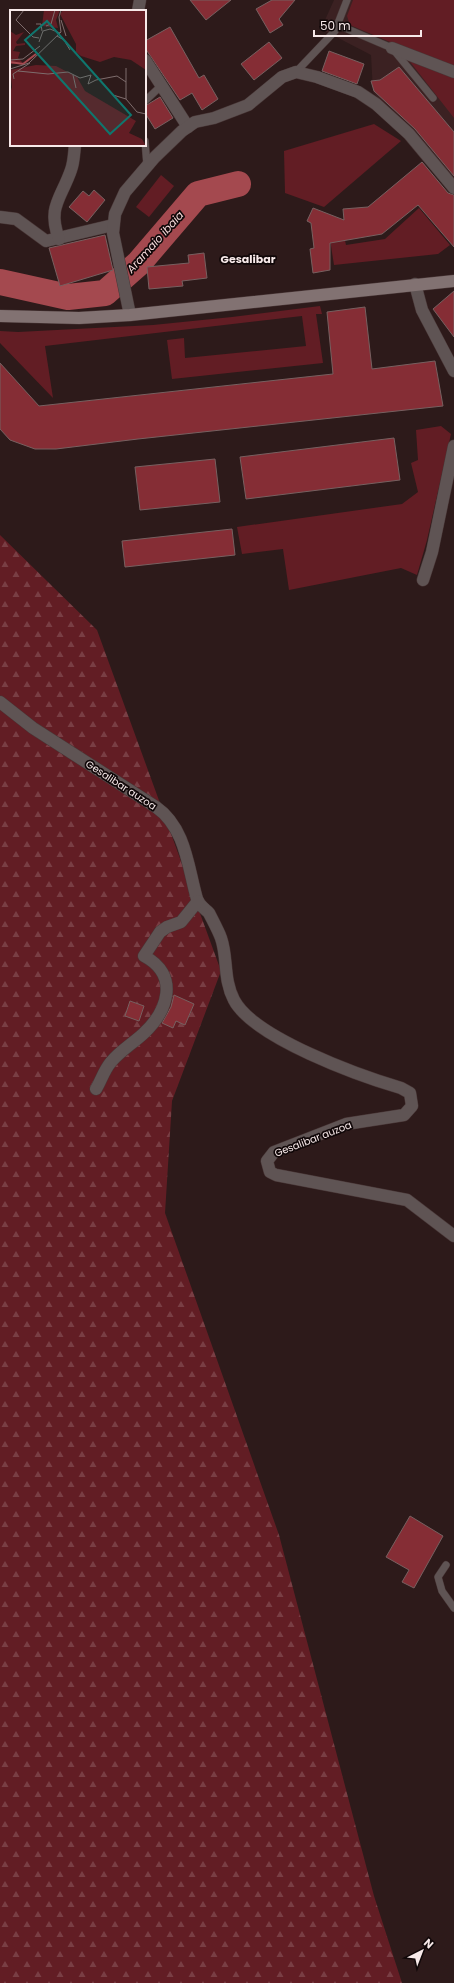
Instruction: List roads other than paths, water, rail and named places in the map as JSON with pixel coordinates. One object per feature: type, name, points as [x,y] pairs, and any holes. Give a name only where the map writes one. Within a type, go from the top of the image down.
[{"type":"main road","points":[[0,316],[79,318],[130,315],[454,281]]},
{"type":"street","points":[[138,10],[140,0]]},
{"type":"street","points":[[392,48],[454,72]]},
{"type":"street","points":[[146,61],[188,126]]},
{"type":"street","points":[[130,315],[120,269],[113,225],[115,214],[125,192],[167,145],[188,126],[195,122],[214,118],[248,105],[282,77],[296,72],[317,77],[358,92],[376,104],[409,134],[454,188]]},
{"type":"street","points":[[59,239],[53,212],[72,169],[75,146]]},
{"type":"street","points":[[0,217],[16,219],[46,241],[113,225]]},
{"type":"street","points":[[415,284],[422,310],[454,371]]},
{"type":"street","points":[[423,580],[432,552],[454,446]]},
{"type":"street","name":"Gesalibar auzoa","points":[[0,702],[33,728],[167,816],[181,839],[198,901],[208,913],[221,939],[228,986],[235,1002],[244,1013],[294,1046],[331,1064],[408,1090],[412,1098],[412,1107],[404,1115],[346,1124],[274,1152],[267,1161],[268,1169],[276,1175],[407,1200],[454,1236]]},
{"type":"street","points":[[96,1090],[111,1061],[142,1035],[154,1021],[163,1006],[168,985],[162,972],[154,961],[144,956],[160,932],[167,927],[181,922],[198,901]]},
{"type":"lane","points":[[296,72],[335,31],[347,0]]},
{"type":"lane","points":[[338,25],[392,48],[433,98]]},
{"type":"lane","points":[[146,100],[162,85]]},
{"type":"lane","points":[[145,146],[147,166]]},
{"type":"lane","points":[[446,1565],[438,1577],[442,1591],[454,1608]]},
{"type":"waterway","name":"Aramaio ibaia","points":[[0,282],[68,297],[105,293],[139,263],[198,194],[238,184]]},
{"type":"district","name":"Gesalibar","points":[[248,259]]}]
